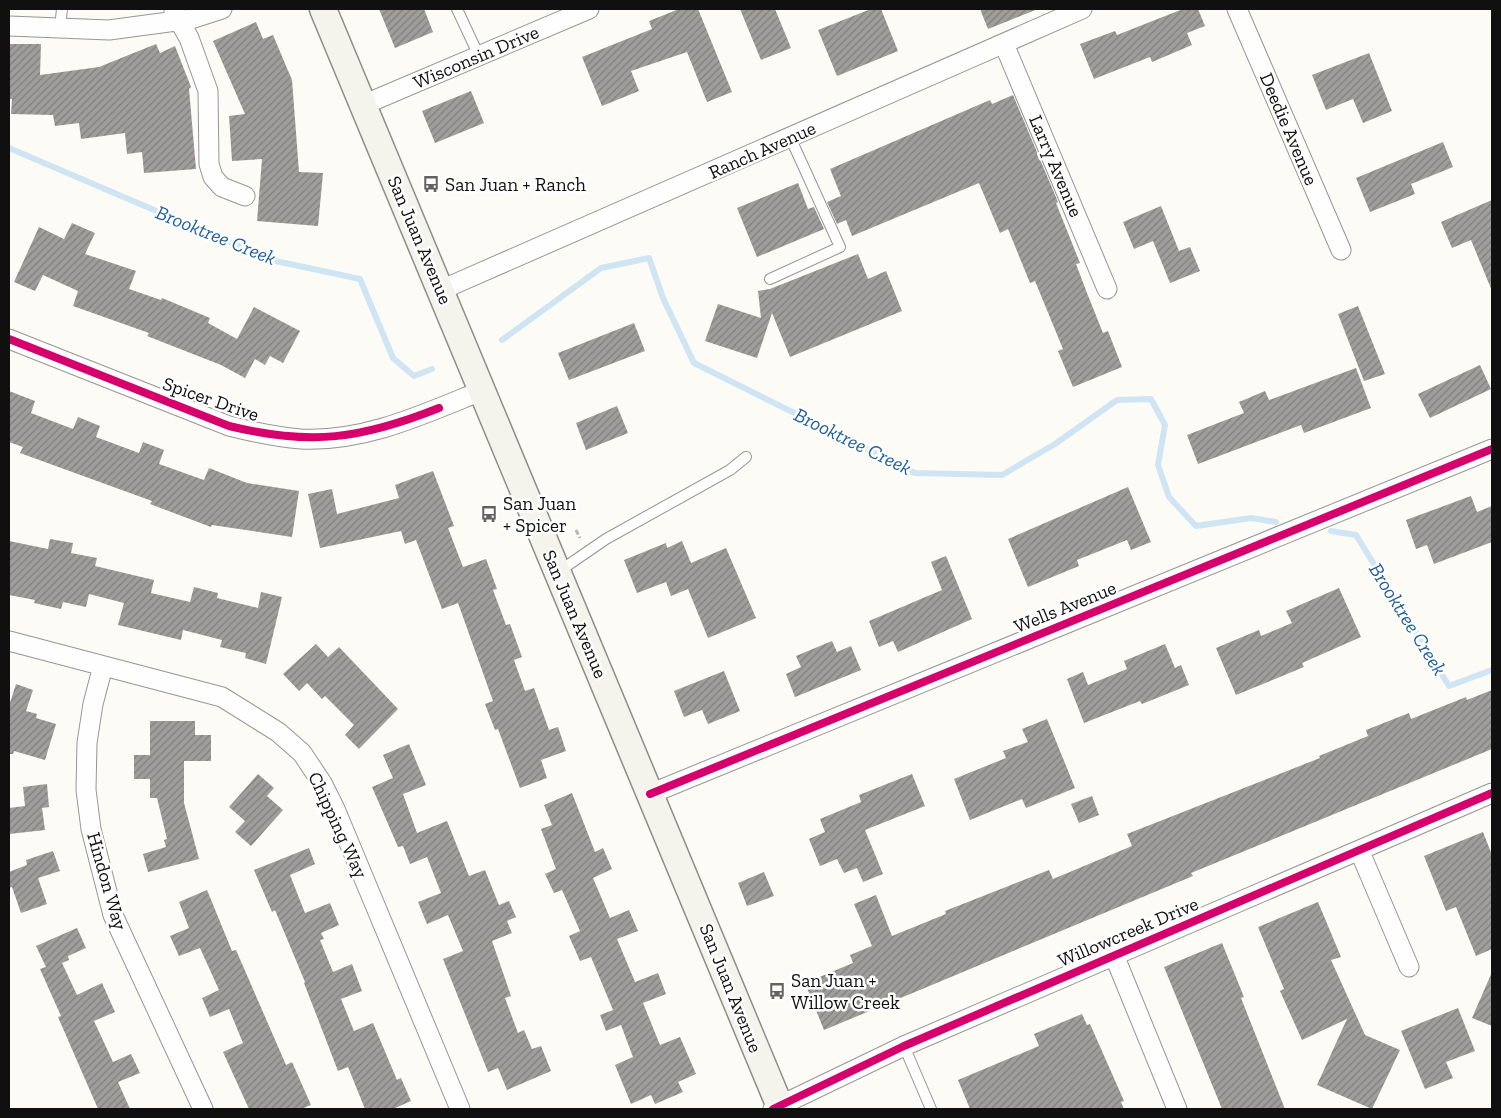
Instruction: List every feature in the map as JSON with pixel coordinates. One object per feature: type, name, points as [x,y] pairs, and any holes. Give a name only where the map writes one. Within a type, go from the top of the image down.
[{"type":"main road","name":"San Juan Avenue","points":[[323,9],[650,794],[778,1108]]},
{"type":"street","points":[[9,26],[109,30],[176,14],[205,16],[222,9]]},
{"type":"street","name":"Wisconsin Drive","points":[[363,106],[590,9]]},
{"type":"street","name":"Ranch Avenue","points":[[440,290],[1082,9]]},
{"type":"street","name":"Deedie Avenue","points":[[1237,9],[1341,250]]},
{"type":"street","points":[[176,14],[203,73],[208,92],[209,164],[214,177],[222,187],[245,196]]},
{"type":"street","name":"Larry Avenue","points":[[1004,44],[1107,289]]},
{"type":"street","name":"Spicer Drive","points":[[9,339],[229,426],[265,435],[302,439],[339,437],[376,431],[481,391]]},
{"type":"street","name":"Wells Avenue","points":[[650,794],[1492,449]]},
{"type":"street","name":"Chipping Way","points":[[9,641],[222,698],[278,732],[302,753],[322,783],[334,809],[460,1109]]},
{"type":"street","name":"Hindon Way","points":[[103,666],[93,704],[87,742],[86,790],[92,829],[113,915],[203,1109]]},
{"type":"street","name":"Willowcreek Drive","points":[[778,1108],[904,1046],[1114,955],[1360,852],[1492,793]]},
{"type":"street","points":[[1360,852],[1409,967]]},
{"type":"street","points":[[1114,955],[1177,1109]]},
{"type":"lane","points":[[60,28],[62,9]]},
{"type":"lane","points":[[457,9],[478,56]]},
{"type":"lane","points":[[770,279],[840,247],[790,137]]},
{"type":"lane","points":[[558,573],[606,539],[722,474],[746,457]]},
{"type":"lane","points":[[904,1046],[931,1109]]},
{"type":"building","points":[[379,9],[424,9],[433,32],[395,48]]},
{"type":"building","points":[[679,9],[698,9],[732,92],[707,102],[687,52],[631,71],[639,91],[602,106],[582,57],[652,29],[649,21]]},
{"type":"building","points":[[740,9],[775,9],[791,48],[761,60]]},
{"type":"building","points":[[871,9],[881,9],[898,51],[837,76],[818,30]]},
{"type":"building","points":[[980,9],[1038,9],[988,29]]},
{"type":"building","points":[[1183,9],[1198,9],[1205,26],[1187,33],[1192,45],[1152,62],[1150,57],[1094,79],[1080,44],[1115,31],[1117,35]]},
{"type":"building","points":[[256,22],[263,39],[273,35],[292,80],[299,172],[323,173],[318,226],[257,221],[262,159],[232,161],[229,116],[245,114],[213,41]]},
{"type":"building","points":[[9,44],[41,44],[40,75],[99,67],[156,44],[160,53],[175,46],[191,87],[189,89],[196,169],[144,173],[142,152],[127,154],[125,133],[81,139],[79,123],[55,126],[53,115],[11,114],[12,99],[9,99]]},
{"type":"building","points":[[1369,53],[1392,111],[1363,123],[1353,99],[1326,110],[1312,75]]},
{"type":"building","points":[[471,91],[484,123],[435,143],[422,111]]},
{"type":"building","points":[[1013,95],[1058,202],[1056,203],[1080,263],[1076,264],[1103,333],[1108,331],[1122,367],[1073,387],[1058,351],[1063,349],[1035,281],[1030,283],[1008,229],[1000,233],[979,183],[852,236],[846,220],[837,224],[827,202],[841,196],[830,169],[990,100],[992,104]]},
{"type":"building","points":[[1443,142],[1453,167],[1411,184],[1415,194],[1370,212],[1356,178]]},
{"type":"building","points":[[798,183],[808,209],[814,207],[824,229],[757,257],[737,208]]},
{"type":"building","points":[[1492,200],[1492,291],[1471,240],[1452,248],[1441,222]]},
{"type":"building","points":[[1161,206],[1179,251],[1190,247],[1200,271],[1170,283],[1153,241],[1134,249],[1123,222]]},
{"type":"building","points":[[72,223],[95,233],[85,254],[136,271],[129,289],[161,300],[162,298],[210,318],[208,323],[237,339],[254,307],[300,331],[283,363],[270,356],[265,365],[255,359],[245,378],[221,365],[147,336],[149,333],[73,306],[78,291],[43,275],[35,291],[14,282],[39,227],[64,239]]},
{"type":"building","points":[[858,254],[868,279],[886,271],[902,311],[790,357],[772,313],[757,358],[705,341],[718,304],[761,318],[758,291],[770,289]]},
{"type":"building","points":[[1358,306],[1385,374],[1364,381],[1338,314]]},
{"type":"building","points":[[634,323],[645,351],[569,380],[558,353]]},
{"type":"building","points":[[1480,365],[1491,389],[1430,418],[1418,394]]},
{"type":"building","points":[[1356,368],[1371,408],[1304,433],[1301,425],[1198,464],[1187,435],[1244,413],[1239,402],[1265,391],[1269,400]]},
{"type":"building","points":[[9,391],[35,401],[31,413],[73,429],[78,417],[100,426],[96,437],[139,453],[143,442],[164,450],[159,464],[204,480],[209,468],[247,483],[299,491],[292,537],[212,525],[211,527],[150,504],[152,501],[20,453],[23,447],[9,442]]},
{"type":"building","points":[[617,406],[628,433],[586,450],[576,423]]},
{"type":"building","points":[[433,471],[454,526],[448,528],[463,567],[486,559],[497,589],[493,590],[506,625],[510,624],[522,657],[514,660],[525,691],[534,688],[549,730],[558,727],[566,751],[541,760],[547,778],[520,788],[498,729],[495,730],[485,704],[493,701],[458,603],[442,609],[416,540],[405,544],[401,531],[320,548],[308,494],[332,489],[337,514],[399,498],[395,485]]},
{"type":"building","points":[[1128,487],[1151,542],[1131,550],[1127,540],[1077,560],[1079,566],[1028,587],[1008,539]]},
{"type":"building","points":[[1471,496],[1477,512],[1492,506],[1492,542],[1434,564],[1427,545],[1416,549],[1406,520]]},
{"type":"building","points":[[50,539],[73,543],[71,553],[97,558],[95,566],[154,580],[151,593],[190,602],[194,587],[218,593],[217,598],[258,608],[261,592],[282,597],[266,664],[245,658],[246,653],[220,647],[222,640],[183,630],[181,640],[118,625],[124,603],[89,594],[86,607],[63,602],[61,609],[34,603],[35,600],[9,595],[9,541],[48,549]]},
{"type":"building","points":[[682,541],[691,563],[726,548],[756,618],[708,638],[688,589],[671,596],[666,582],[637,593],[624,560],[666,543],[667,548]]},
{"type":"building","points":[[946,556],[972,619],[898,652],[893,641],[879,647],[869,621],[942,590],[931,562]]},
{"type":"building","points":[[1339,588],[1361,637],[1302,663],[1304,667],[1236,695],[1216,648],[1259,630],[1261,636],[1292,623],[1286,611]]},
{"type":"building","points":[[832,641],[837,652],[851,646],[861,670],[795,697],[786,674],[801,667],[796,656]]},
{"type":"building","points":[[316,644],[328,657],[339,647],[398,709],[359,749],[345,735],[354,725],[325,696],[322,699],[307,683],[299,691],[283,674]]},
{"type":"building","points":[[1165,644],[1175,668],[1181,665],[1189,685],[1142,704],[1140,701],[1084,723],[1067,679],[1083,672],[1088,685],[1127,669],[1124,661]]},
{"type":"building","points":[[724,671],[740,711],[708,724],[702,710],[684,717],[674,691]]},
{"type":"building","points":[[16,684],[33,690],[26,711],[37,714],[36,718],[56,724],[45,760],[14,751],[13,754],[9,754],[9,706]]},
{"type":"building","points":[[1492,690],[1492,749],[1191,873],[1193,876],[824,1030],[805,983],[853,963],[850,955],[872,946],[854,904],[876,895],[892,936],[946,914],[945,911],[1049,870],[1053,879],[1132,846],[1127,834],[1320,758],[1319,756],[1368,736],[1366,730],[1409,713],[1411,719],[1466,697],[1467,700]]},
{"type":"building","points":[[1047,719],[1075,788],[1026,808],[1022,799],[970,820],[954,779],[1006,758],[1003,751],[1028,742],[1022,729]]},
{"type":"building","points":[[150,721],[195,721],[195,735],[211,735],[211,761],[184,761],[184,803],[199,859],[148,872],[143,854],[166,847],[164,840],[167,839],[157,798],[150,798],[150,779],[134,779],[134,755],[150,755]]},
{"type":"building","points":[[409,744],[426,785],[403,794],[417,833],[447,821],[469,876],[485,870],[499,905],[509,901],[516,917],[507,921],[512,933],[492,941],[511,996],[505,998],[518,1033],[524,1030],[532,1049],[541,1046],[551,1071],[507,1090],[498,1068],[488,1072],[443,959],[463,951],[448,915],[427,924],[418,902],[441,893],[427,857],[410,864],[403,846],[398,847],[372,787],[393,778],[383,755]]},
{"type":"building","points":[[258,774],[274,788],[267,796],[283,810],[251,846],[235,832],[245,821],[229,807]]},
{"type":"building","points":[[912,774],[925,806],[865,830],[883,874],[863,882],[857,868],[844,873],[837,859],[820,866],[809,839],[825,832],[820,819],[861,802],[859,795]]},
{"type":"building","points":[[47,784],[49,807],[42,808],[45,830],[9,834],[9,808],[25,806],[23,787]]},
{"type":"building","points":[[572,793],[595,852],[603,848],[612,869],[593,878],[610,918],[629,910],[638,931],[617,939],[635,982],[658,973],[666,994],[643,1003],[660,1045],[680,1037],[696,1074],[678,1082],[683,1092],[655,1104],[651,1095],[631,1104],[615,1065],[633,1057],[621,1025],[606,1031],[600,1015],[613,1010],[591,957],[580,961],[569,936],[580,931],[562,890],[554,893],[545,874],[556,869],[541,829],[552,825],[544,805]]},
{"type":"building","points":[[1092,796],[1099,815],[1079,823],[1071,804]]},
{"type":"building","points":[[1483,832],[1492,855],[1492,949],[1476,956],[1456,907],[1446,911],[1424,856]]},
{"type":"building","points":[[309,848],[315,864],[290,875],[305,913],[330,903],[339,925],[321,933],[324,939],[320,940],[333,972],[352,964],[362,991],[341,999],[354,1031],[373,1023],[397,1080],[401,1078],[411,1101],[393,1109],[365,1109],[348,1067],[338,1071],[305,982],[275,910],[272,912],[254,870]]},
{"type":"building","points":[[53,851],[60,871],[38,878],[47,904],[21,913],[12,887],[9,888],[9,872],[27,865],[26,860]]},
{"type":"building","points":[[764,872],[774,896],[747,906],[738,883]]},
{"type":"building","points":[[207,890],[232,951],[236,950],[286,1065],[292,1062],[311,1105],[301,1109],[249,1109],[223,1052],[243,1043],[229,1009],[210,1017],[202,998],[219,990],[200,948],[179,956],[170,936],[189,928],[179,902]]},
{"type":"building","points":[[1318,902],[1341,957],[1331,960],[1365,1035],[1400,1050],[1372,1109],[1317,1085],[1347,1019],[1302,1040],[1280,991],[1284,989],[1258,927]]},
{"type":"building","points":[[77,928],[86,948],[68,956],[69,960],[62,963],[77,995],[102,983],[115,1012],[94,1021],[113,1062],[131,1054],[140,1073],[118,1082],[130,1109],[98,1109],[58,1017],[61,1016],[40,969],[46,967],[36,946]]},
{"type":"building","points":[[1222,943],[1244,997],[1241,998],[1285,1109],[1222,1109],[1164,967]]},
{"type":"building","points":[[1492,972],[1492,1026],[1472,1018]]},
{"type":"building","points":[[1458,1008],[1475,1051],[1446,1062],[1453,1078],[1425,1089],[1401,1031]]},
{"type":"building","points":[[1082,1014],[1087,1025],[1090,1024],[1113,1076],[1124,1101],[1121,1102],[1124,1109],[970,1109],[958,1080],[1039,1046],[1034,1034]]},
{"type":"waterway","name":"Brooktree Creek","points":[[9,148],[271,260],[360,279],[393,358],[414,376],[432,369]]},
{"type":"waterway","name":"Brooktree Creek","points":[[502,340],[601,268],[649,258],[663,298],[694,363],[915,473],[1002,475],[1055,444],[1117,400],[1151,399],[1165,425],[1158,465],[1169,497],[1196,526],[1251,518],[1276,522]]},
{"type":"waterway","name":"Brooktree Creek","points":[[1331,531],[1356,535],[1449,686],[1492,670]]},
{"type":"cycle path","points":[[9,339],[229,426],[258,432],[311,437],[360,433],[385,427],[439,408]]},
{"type":"cycle path","points":[[650,794],[1492,449]]},
{"type":"cycle path","points":[[773,1109],[904,1046],[1492,793]]},
{"type":"place","name":"San Juan + Ranch","points":[[431,184]]},
{"type":"place","name":"San Juan + Spicer","points":[[489,514]]},
{"type":"place","name":"San Juan + Willow Creek","points":[[777,991]]}]
